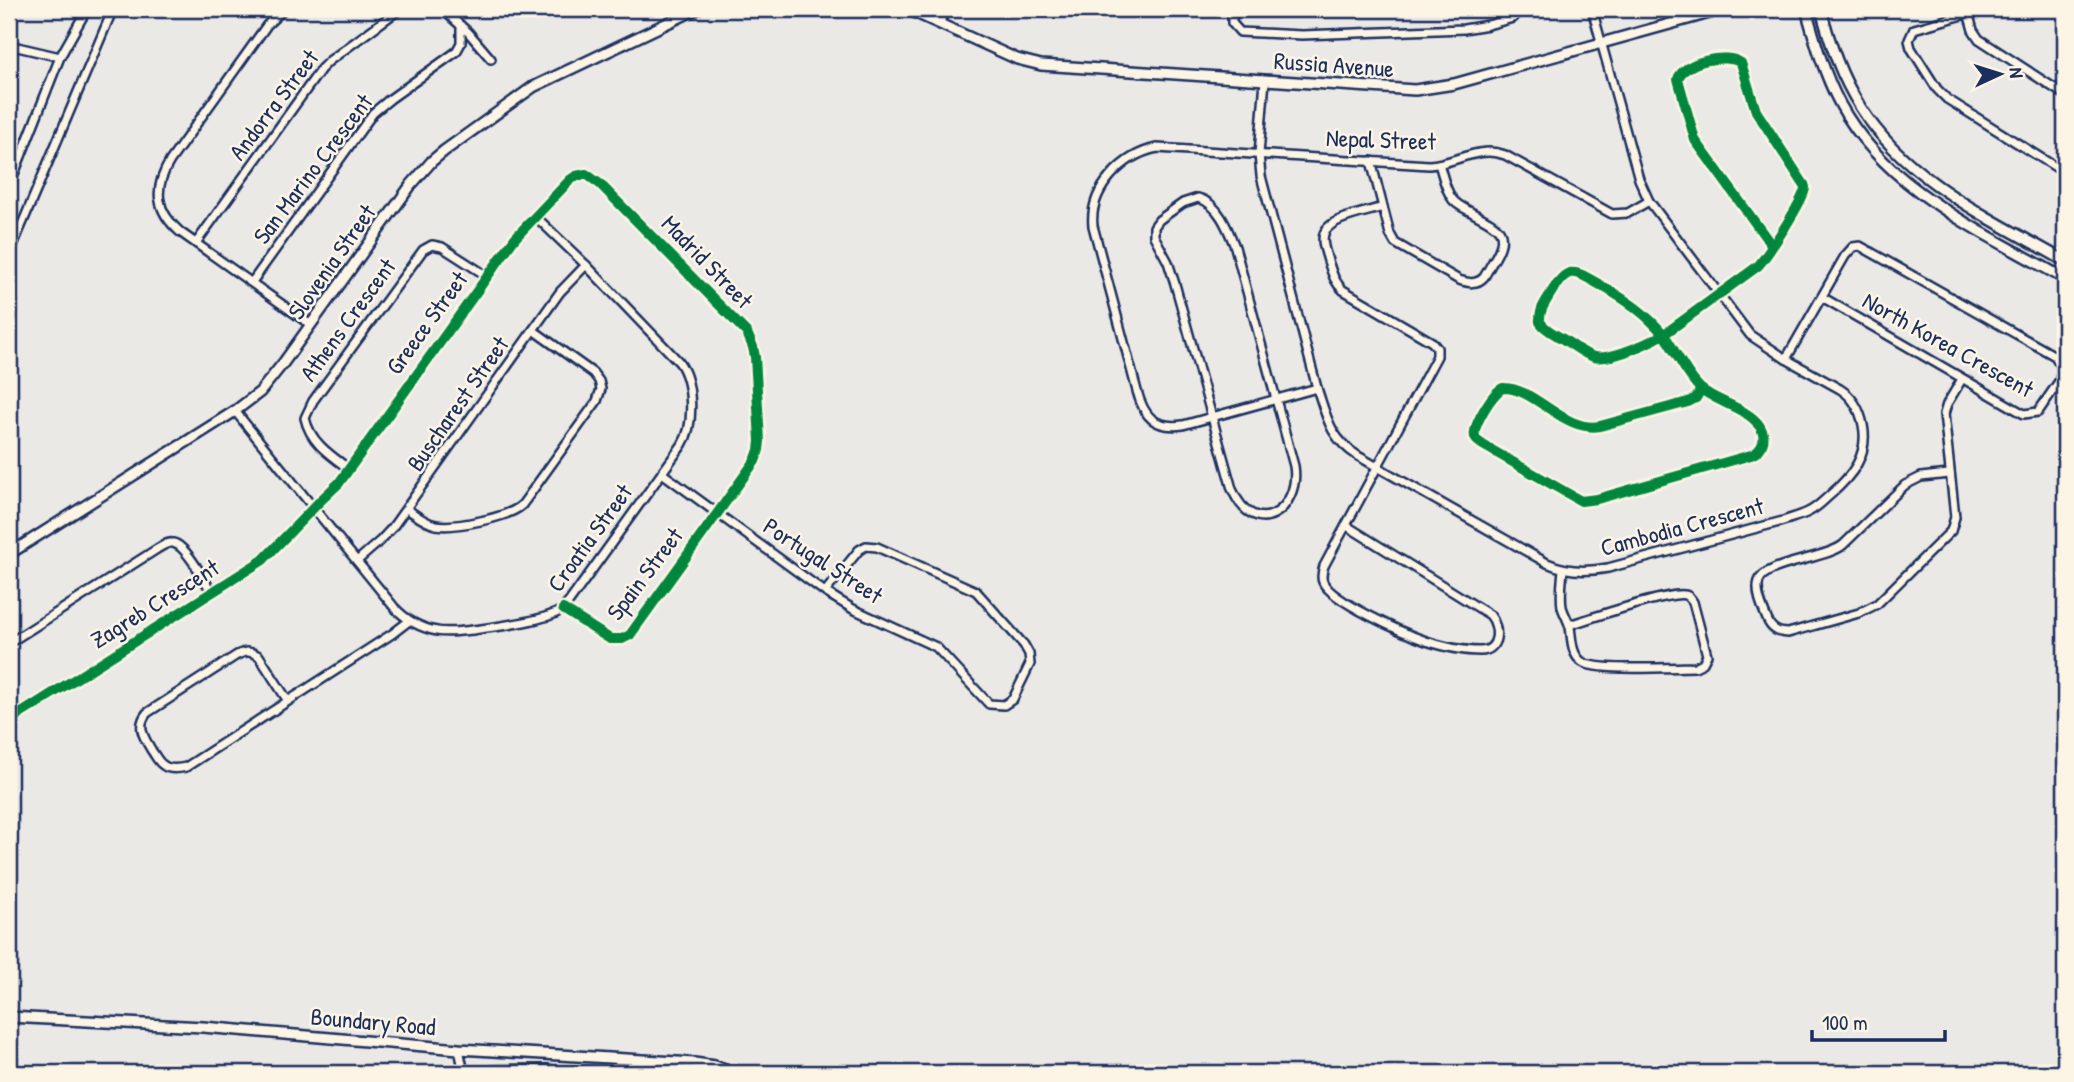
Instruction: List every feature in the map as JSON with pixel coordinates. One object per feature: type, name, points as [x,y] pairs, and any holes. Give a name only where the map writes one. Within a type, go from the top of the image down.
[{"type":"street","points":[[9,187],[60,57],[87,9]]},
{"type":"street","points":[[9,255],[113,9]]},
{"type":"street","points":[[284,9],[267,25],[170,161],[163,174],[159,194],[163,212],[174,227],[311,325]]},
{"type":"street","name":"Andorra Street","points":[[196,243],[321,69],[400,9]]},
{"type":"street","points":[[442,9],[491,59]]},
{"type":"street","name":"Slovenia Street","points":[[9,554],[235,411],[266,386],[411,184],[444,151],[533,88],[697,9]]},
{"type":"street","points":[[906,9],[939,24],[946,9]]},
{"type":"street","points":[[1077,9],[1092,9]]},
{"type":"street","points":[[1232,9],[1232,23],[1240,32],[1302,35],[1474,28],[1513,18],[1518,9]]},
{"type":"street","name":"Cambodia Crescent","points":[[1265,80],[1259,154],[1263,185],[1317,388],[1337,440],[1378,467],[1547,563],[1563,569],[1584,571],[1608,568],[1783,521],[1812,509],[1844,483],[1857,466],[1864,448],[1864,431],[1858,408],[1846,393],[1786,359],[1751,335],[1649,201],[1639,179],[1592,9]]},
{"type":"street","name":"Russia Avenue","points":[[939,24],[1017,59],[1041,65],[1431,89],[1724,9]]},
{"type":"street","points":[[1806,9],[1821,58],[1840,103],[1855,128],[1877,154],[1921,194],[2065,279]]},
{"type":"street","points":[[1821,9],[1835,56],[1853,95],[1868,119],[1898,153],[1934,184],[2065,261]]},
{"type":"street","points":[[1984,9],[1967,11],[1914,29],[1909,40],[1914,54],[1937,89],[1947,99],[2065,173]]},
{"type":"street","points":[[1967,11],[1979,39],[2065,95]]},
{"type":"street","name":"San Marino Crescent","points":[[252,282],[373,113],[456,52],[461,43],[461,26]]},
{"type":"street","points":[[9,45],[60,57]]},
{"type":"street","points":[[1701,389],[1696,398],[1688,402],[1586,428],[1516,390],[1503,388],[1493,395],[1476,426],[1475,437],[1483,445],[1581,501],[1758,452],[1764,440],[1758,424],[1701,389],[1664,335],[1638,308],[1576,273],[1568,273],[1561,276],[1539,314],[1540,322],[1594,358],[1638,348],[1664,335],[1758,266],[1772,246],[1802,194],[1805,187],[1801,178],[1756,111],[1738,60],[1714,59],[1685,69],[1678,79],[1695,140],[1772,246]]},
{"type":"street","name":"Nepal Street","points":[[1212,417],[1183,425],[1164,426],[1151,418],[1140,402],[1094,235],[1092,218],[1099,194],[1116,170],[1137,154],[1171,148],[1429,165],[1482,152],[1498,153],[1612,214],[1628,213],[1649,201]]},
{"type":"street","points":[[1371,161],[1393,240],[1400,247],[1465,282],[1480,281],[1500,249],[1502,233],[1455,202],[1439,164]]},
{"type":"street","name":"Greece Street","points":[[312,508],[339,483],[515,238],[570,180],[586,174]]},
{"type":"street","name":"Madrid Street","points":[[586,174],[600,184],[743,328],[751,341],[755,357],[760,446],[755,461],[717,513]]},
{"type":"street","points":[[1193,199],[1209,202],[1229,231],[1241,269],[1294,466],[1293,490],[1280,510],[1267,517],[1252,515],[1243,509],[1237,500],[1212,417],[1172,274],[1154,236],[1154,227],[1159,219],[1193,199]]},
{"type":"street","points":[[1346,526],[1490,615],[1497,628],[1492,646],[1485,651],[1476,651],[1423,640],[1355,608],[1333,593],[1324,583],[1322,571],[1346,526],[1436,360],[1437,348],[1427,338],[1340,288],[1334,278],[1323,240],[1327,228],[1336,221],[1383,207]]},
{"type":"street","name":"Croatia Street","points":[[235,411],[394,607],[409,621],[448,632],[539,618],[563,609],[685,440],[690,429],[689,394],[685,372],[675,357],[535,216]]},
{"type":"street","name":"Athens Crescent","points":[[349,469],[322,448],[308,430],[305,418],[313,401],[416,258],[428,246],[442,247],[486,276]]},
{"type":"street","name":"North Korea Crescent","points":[[1786,359],[1849,250],[1856,246],[1864,247],[2055,356],[2062,367],[2060,380],[2038,412],[2030,414],[2017,411],[1822,297]]},
{"type":"street","name":"Buscharest Street","points":[[357,561],[380,541],[407,509],[560,292],[586,265]]},
{"type":"street","points":[[407,509],[429,523],[443,525],[500,517],[514,511],[522,505],[597,401],[601,389],[596,376],[533,330]]},
{"type":"street","points":[[1949,474],[1909,481],[1834,552],[1773,569],[1763,575],[1758,590],[1772,628],[1781,633],[1791,632],[1859,613],[1877,604],[1953,528],[1955,517],[1944,412],[1962,379]]},
{"type":"street","points":[[1212,417],[1317,388]]},
{"type":"street","name":"Portugal Street","points":[[662,473],[825,592],[861,613],[933,644],[984,700],[993,705],[1007,704],[1013,699],[1029,668],[1030,660],[1024,645],[976,591],[877,547],[869,546],[856,554],[825,592]]},
{"type":"street","name":"Zagreb Crescent","points":[[9,721],[268,557],[312,508]]},
{"type":"street","name":"Spain Street","points":[[563,609],[607,638],[616,640],[626,637],[717,513]]},
{"type":"street","name":"Zagreb Crescent","points":[[9,643],[170,543],[183,550],[212,593]]},
{"type":"street","points":[[1563,569],[1563,609],[1574,652],[1581,662],[1631,668],[1696,667],[1703,663],[1707,656],[1693,602],[1689,596],[1683,594],[1660,598],[1569,625]]},
{"type":"street","points":[[288,701],[259,656],[245,652],[147,713],[142,720],[142,732],[163,766],[182,768],[192,764],[392,634],[409,621]]},
{"type":"street","name":"Boundary Road","points":[[9,1017],[233,1029],[459,1049],[694,1063],[715,1066],[733,1073]]},
{"type":"street","points":[[459,1049],[464,1073]]},
{"type":"street","points":[[484,1073],[510,1069],[548,1069],[559,1073]]},
{"type":"cycle path","points":[[1701,389],[1696,398],[1688,402],[1600,426],[1587,426],[1562,417],[1527,394],[1503,388],[1484,410],[1475,437],[1483,445],[1581,501],[1597,499],[1751,455],[1759,450],[1763,443],[1763,434],[1754,419],[1700,388],[1690,377],[1664,335],[1657,327],[1627,302],[1593,281],[1573,273],[1563,277],[1543,307],[1540,322],[1552,333],[1594,357],[1612,356],[1634,349],[1655,339],[1663,334],[1670,330],[1758,266],[1777,240],[1805,186],[1756,111],[1741,63],[1726,58],[1696,64],[1678,79],[1695,140],[1772,246]]},
{"type":"cycle path","points":[[9,721],[263,560],[339,483],[515,238],[570,180],[586,174],[600,184],[747,333],[755,357],[760,441],[755,461],[630,635],[622,639],[610,639],[563,609]]}]
